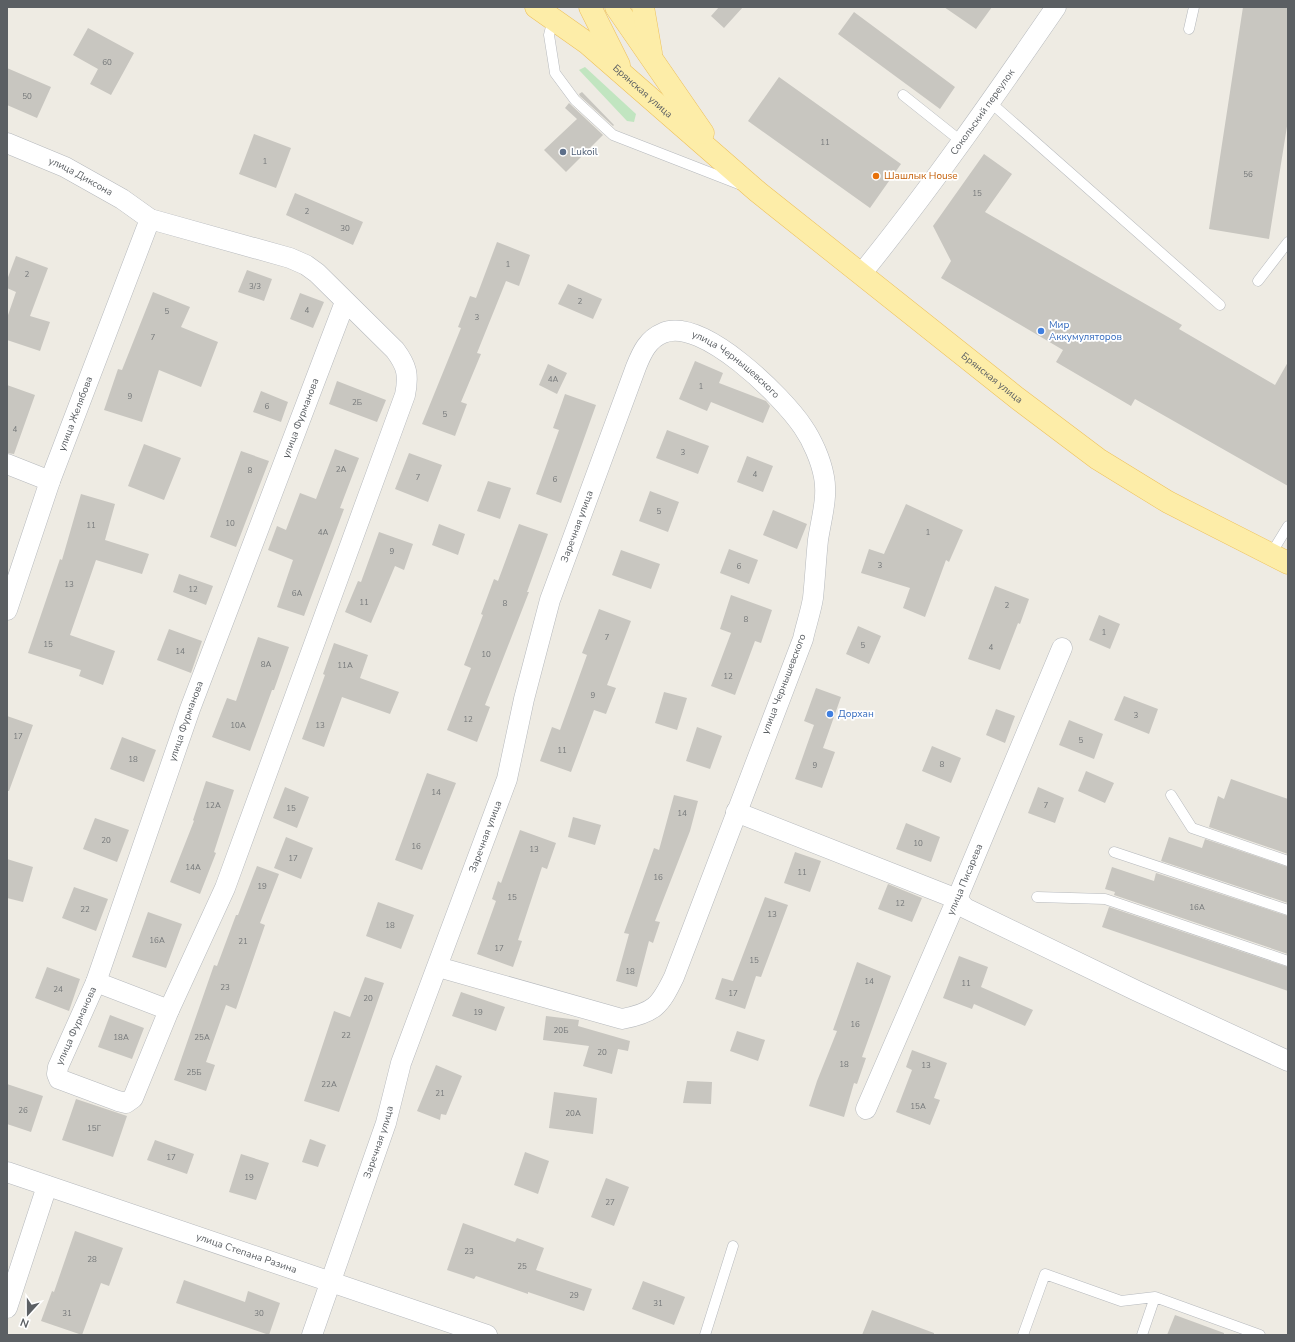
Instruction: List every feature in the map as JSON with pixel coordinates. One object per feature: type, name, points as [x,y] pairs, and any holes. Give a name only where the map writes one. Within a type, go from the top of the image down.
[{"type":"main road","name":"Брянская улица","points":[[590,7],[599,28],[626,77],[720,157],[758,192],[862,273],[1011,393],[1098,459],[1168,502],[1279,559]]},
{"type":"main road","name":"Брянская улица","points":[[616,7],[720,157]]},
{"type":"main road","points":[[643,7],[652,58]]},
{"type":"main road","points":[[544,13],[587,43],[626,77]]},
{"type":"street","name":"Сокольский переулок","points":[[862,273],[899,228],[962,142],[1056,7]]},
{"type":"street","name":"улица Диксона","points":[[7,143],[65,167],[122,199],[150,219],[290,258],[306,265],[317,273],[345,302]]},
{"type":"street","name":"улица Желябова","points":[[7,610],[50,481],[150,219]]},
{"type":"street","name":"улица Фурманова","points":[[345,302],[395,350],[404,362],[408,380],[405,395],[226,888],[169,1010],[132,1098],[126,1103],[118,1101],[59,1079],[57,1074],[58,1067],[96,982],[190,709],[345,302]]},
{"type":"street","name":"улица Чернышевского","points":[[438,967],[622,1019],[642,1015],[654,1008],[666,994],[803,639],[812,599],[824,501],[824,478],[820,460],[804,428],[765,382],[720,348],[700,337],[682,330],[664,332],[652,339]]},
{"type":"street","name":"Заречная улица","points":[[312,1335],[386,1123],[401,1063],[507,779],[524,699],[561,567],[640,356],[652,339]]},
{"type":"street","points":[[7,464],[50,481]]},
{"type":"street","name":"улица Писарева","points":[[866,1109],[957,899],[1062,648]]},
{"type":"street","points":[[736,812],[957,899],[965,908],[1137,991],[1288,1061]]},
{"type":"street","points":[[96,982],[169,1010]]},
{"type":"street","name":"улица Степана Разина","points":[[7,1172],[487,1335]]},
{"type":"street","points":[[7,1308],[47,1186]]},
{"type":"lane","points":[[1189,29],[1194,7]]},
{"type":"lane","points":[[544,13],[555,73],[574,100],[613,135],[758,192]]},
{"type":"lane","points":[[903,95],[962,142]]},
{"type":"lane","points":[[990,102],[1220,305]]},
{"type":"lane","points":[[1258,281],[1288,242]]},
{"type":"lane","points":[[1279,559],[1288,526]]},
{"type":"lane","points":[[1171,795],[1192,828],[1288,861]]},
{"type":"lane","points":[[1114,852],[1288,910]]},
{"type":"lane","points":[[1037,897],[1105,899],[1288,961]]},
{"type":"lane","points":[[705,1335],[733,1246]]},
{"type":"lane","points":[[1023,1335],[1045,1274],[1121,1301],[1155,1297],[1260,1335]]},
{"type":"lane","points":[[1142,1335],[1155,1297]]},
{"type":"green space","points":[[585,67],[636,114],[634,122],[627,121],[579,70]]},
{"type":"building","points":[[719,7],[743,7],[724,28],[711,16]]},
{"type":"building","points":[[944,7],[992,7],[976,29]]},
{"type":"building","points":[[1243,7],[1288,7],[1288,120],[1269,239],[1209,229]]},
{"type":"building","points":[[854,12],[955,87],[940,109],[838,34]]},
{"type":"building","points":[[88,28],[134,53],[111,95],[90,84],[98,69],[73,55]]},
{"type":"building","points":[[7,68],[51,87],[37,118],[7,105]]},
{"type":"building","points":[[779,77],[901,164],[870,208],[748,121]]},
{"type":"building","points":[[582,92],[614,125],[613,126],[580,96],[579,94]]},
{"type":"building","points":[[569,103],[603,135],[566,172],[544,150],[577,119],[565,108]]},
{"type":"building","points":[[254,134],[291,148],[276,188],[239,174]]},
{"type":"building","points":[[984,154],[1012,174],[985,212],[1182,325],[1179,329],[1275,385],[1288,362],[1288,486],[1135,399],[1131,406],[1056,362],[1063,350],[941,278],[951,261],[933,226]]},
{"type":"building","points":[[295,193],[363,222],[353,245],[286,215]]},
{"type":"building","points":[[497,242],[530,255],[519,286],[506,281],[477,353],[481,354],[461,402],[467,404],[455,436],[422,424],[461,328],[458,327],[470,296],[476,298]]},
{"type":"building","points":[[16,256],[48,268],[30,316],[50,322],[40,351],[7,340],[7,318],[16,292],[7,288],[7,280]]},
{"type":"building","points":[[247,270],[272,279],[264,301],[238,292]]},
{"type":"building","points":[[568,284],[602,299],[593,319],[558,304]]},
{"type":"building","points":[[153,292],[190,307],[181,327],[218,342],[201,387],[159,370],[142,422],[104,410],[118,369],[122,370]]},
{"type":"building","points":[[300,293],[324,302],[313,328],[290,319]]},
{"type":"building","points":[[695,361],[723,373],[719,383],[766,401],[770,406],[763,423],[711,402],[707,411],[679,399]]},
{"type":"building","points":[[548,364],[567,373],[557,394],[539,385]]},
{"type":"building","points":[[337,381],[386,400],[377,422],[329,404]]},
{"type":"building","points":[[7,385],[35,395],[14,454],[7,453]]},
{"type":"building","points":[[261,391],[288,402],[281,422],[253,412]]},
{"type":"building","points":[[565,394],[596,405],[561,503],[536,494],[559,430],[553,428]]},
{"type":"building","points":[[667,430],[709,446],[698,474],[656,458]]},
{"type":"building","points":[[144,444],[181,458],[164,500],[128,486]]},
{"type":"building","points":[[335,449],[359,458],[340,508],[344,509],[304,616],[277,607],[293,560],[268,550],[277,526],[286,530],[300,493],[316,499]]},
{"type":"building","points":[[241,451],[269,461],[236,547],[210,537]]},
{"type":"building","points":[[409,453],[442,465],[428,502],[395,489]]},
{"type":"building","points":[[747,456],[773,466],[763,492],[737,482]]},
{"type":"building","points":[[488,481],[511,488],[500,519],[477,511]]},
{"type":"building","points":[[650,491],[679,502],[668,532],[639,521]]},
{"type":"building","points":[[81,494],[115,504],[105,540],[149,554],[142,574],[96,560],[70,635],[115,651],[103,685],[79,676],[81,670],[28,653],[60,559],[62,560]]},
{"type":"building","points":[[906,504],[963,530],[949,562],[946,560],[925,617],[903,608],[910,588],[861,573],[869,549],[884,554]]},
{"type":"building","points":[[773,510],[807,524],[797,549],[763,535]]},
{"type":"building","points":[[439,524],[465,534],[458,555],[432,545]]},
{"type":"building","points":[[519,524],[548,534],[527,592],[529,592],[485,705],[490,707],[477,742],[447,730],[471,668],[464,665],[483,615],[481,614],[494,579],[498,581]]},
{"type":"building","points":[[379,532],[413,544],[404,570],[395,566],[371,623],[345,612],[358,581],[361,582]]},
{"type":"building","points":[[729,549],[758,560],[749,584],[720,573]]},
{"type":"building","points":[[621,550],[660,564],[651,589],[612,575]]},
{"type":"building","points":[[179,574],[213,586],[206,605],[173,592]]},
{"type":"building","points":[[995,586],[1029,599],[1000,670],[968,659]]},
{"type":"building","points":[[731,595],[772,610],[761,643],[755,641],[735,695],[711,686],[731,633],[720,629]]},
{"type":"building","points":[[599,609],[631,621],[607,685],[616,688],[606,714],[594,710],[571,772],[540,761],[552,727],[560,730],[587,655],[582,653]]},
{"type":"building","points":[[1099,615],[1120,624],[1110,649],[1089,640]]},
{"type":"building","points":[[858,626],[881,636],[869,664],[846,654]]},
{"type":"building","points":[[169,629],[202,641],[191,673],[157,660]]},
{"type":"building","points":[[258,637],[289,647],[250,751],[212,737],[227,698],[236,701]]},
{"type":"building","points":[[334,643],[368,655],[360,678],[399,692],[390,714],[342,697],[324,747],[302,739],[325,675],[323,674]]},
{"type":"building","points":[[816,688],[841,697],[823,748],[835,752],[822,788],[795,779],[814,725],[804,721]]},
{"type":"building","points":[[664,692],[687,698],[677,730],[655,723]]},
{"type":"building","points":[[1124,696],[1158,709],[1149,734],[1114,720]]},
{"type":"building","points":[[996,709],[1015,716],[1005,743],[986,735]]},
{"type":"building","points":[[7,716],[33,725],[9,791],[7,791]]},
{"type":"building","points":[[1069,720],[1103,734],[1094,759],[1059,745]]},
{"type":"building","points":[[697,727],[722,736],[710,769],[686,761]]},
{"type":"building","points":[[122,737],[156,750],[144,782],[110,769]]},
{"type":"building","points":[[932,746],[961,758],[951,783],[922,771]]},
{"type":"building","points":[[1086,771],[1114,783],[1105,803],[1078,791]]},
{"type":"building","points":[[427,773],[456,783],[422,870],[395,860]]},
{"type":"building","points":[[1231,779],[1288,799],[1288,854],[1209,827],[1218,796],[1224,799]]},
{"type":"building","points":[[206,781],[234,790],[214,852],[216,853],[200,894],[170,882],[194,821],[193,820]]},
{"type":"building","points":[[285,787],[309,797],[297,828],[273,818]]},
{"type":"building","points":[[1038,787],[1064,798],[1055,823],[1028,813]]},
{"type":"building","points":[[674,795],[698,801],[690,831],[655,921],[660,922],[653,943],[649,941],[637,987],[616,981],[629,934],[624,933],[654,848],[659,850]]},
{"type":"building","points":[[573,817],[601,825],[595,845],[568,837]]},
{"type":"building","points":[[95,818],[129,830],[117,862],[83,849]]},
{"type":"building","points":[[906,823],[940,837],[931,862],[896,849]]},
{"type":"building","points":[[520,830],[556,843],[547,869],[542,867],[518,940],[522,941],[513,967],[477,954],[496,901],[492,899],[498,881],[501,883]]},
{"type":"building","points":[[286,837],[313,848],[301,879],[274,868]]},
{"type":"building","points":[[1169,837],[1202,848],[1205,839],[1288,867],[1288,903],[1161,861]]},
{"type":"building","points":[[795,852],[821,861],[810,892],[784,883]]},
{"type":"building","points":[[7,859],[33,867],[23,902],[7,898]]},
{"type":"building","points":[[257,866],[279,874],[260,923],[265,925],[236,1009],[226,1005],[206,1062],[215,1065],[206,1091],[174,1080],[214,965],[217,966],[236,915],[238,915]]},
{"type":"building","points":[[1112,867],[1154,881],[1156,873],[1288,916],[1288,954],[1114,895],[1115,892],[1105,889]]},
{"type":"building","points":[[888,884],[922,898],[912,922],[878,909]]},
{"type":"building","points":[[74,887],[108,899],[96,931],[62,918]]},
{"type":"building","points":[[765,897],[788,905],[761,977],[756,976],[745,1009],[715,999],[722,978],[733,981]]},
{"type":"building","points":[[378,902],[414,915],[401,949],[366,936]]},
{"type":"building","points":[[1109,907],[1288,967],[1288,991],[1102,927]]},
{"type":"building","points":[[148,912],[182,924],[166,968],[132,957]]},
{"type":"building","points":[[959,956],[988,967],[981,987],[1033,1010],[1025,1026],[974,1004],[972,1009],[943,998]]},
{"type":"building","points":[[857,962],[891,976],[862,1057],[866,1058],[857,1084],[854,1083],[844,1117],[809,1106],[817,1081],[837,1031],[833,1030]]},
{"type":"building","points":[[47,967],[80,979],[69,1011],[35,998]]},
{"type":"building","points":[[365,977],[384,983],[339,1112],[304,1101],[334,1011],[350,1017]]},
{"type":"building","points":[[461,992],[505,1007],[496,1031],[452,1016]]},
{"type":"building","points":[[110,1015],[144,1028],[132,1059],[98,1047]]},
{"type":"building","points":[[546,1016],[579,1020],[578,1026],[630,1041],[628,1051],[618,1049],[612,1074],[583,1066],[589,1046],[543,1040]]},
{"type":"building","points":[[737,1031],[765,1040],[758,1061],[730,1051]]},
{"type":"building","points":[[912,1050],[947,1063],[934,1098],[940,1100],[930,1125],[896,1112],[912,1070],[906,1067]]},
{"type":"building","points":[[436,1065],[462,1076],[446,1115],[441,1114],[440,1120],[417,1111]]},
{"type":"building","points":[[687,1081],[712,1082],[711,1104],[683,1103]]},
{"type":"building","points":[[7,1084],[43,1096],[31,1132],[7,1124]]},
{"type":"building","points":[[554,1092],[597,1098],[593,1134],[549,1128]]},
{"type":"building","points":[[76,1099],[127,1116],[113,1157],[62,1140]]},
{"type":"building","points":[[310,1139],[326,1145],[318,1167],[302,1162]]},
{"type":"building","points":[[155,1140],[194,1154],[187,1174],[147,1160]]},
{"type":"building","points":[[525,1152],[549,1161],[538,1194],[514,1185]]},
{"type":"building","points":[[241,1154],[269,1163],[256,1200],[229,1192]]},
{"type":"building","points":[[606,1178],[629,1187],[614,1226],[591,1217]]},
{"type":"building","points":[[463,1223],[515,1242],[517,1238],[544,1248],[536,1270],[592,1289],[584,1311],[476,1276],[474,1279],[447,1270]]},
{"type":"building","points":[[75,1231],[123,1248],[109,1286],[101,1283],[82,1335],[41,1321],[52,1291],[54,1292]]},
{"type":"building","points":[[184,1280],[245,1302],[248,1291],[280,1303],[269,1335],[176,1303]]},
{"type":"building","points":[[643,1281],[685,1297],[674,1325],[632,1309]]},
{"type":"building","points":[[872,1310],[934,1333],[934,1335],[862,1335]]},
{"type":"building","points":[[1175,1315],[1224,1333],[1224,1335],[1167,1335]]},
{"type":"place","name":"Lukoil","points":[[563,152]]},
{"type":"place","name":"Шашлык House","points":[[876,176]]},
{"type":"place","name":"Мир Аккумуляторов","points":[[1041,331]]},
{"type":"place","name":"Дорхан","points":[[830,714]]}]
